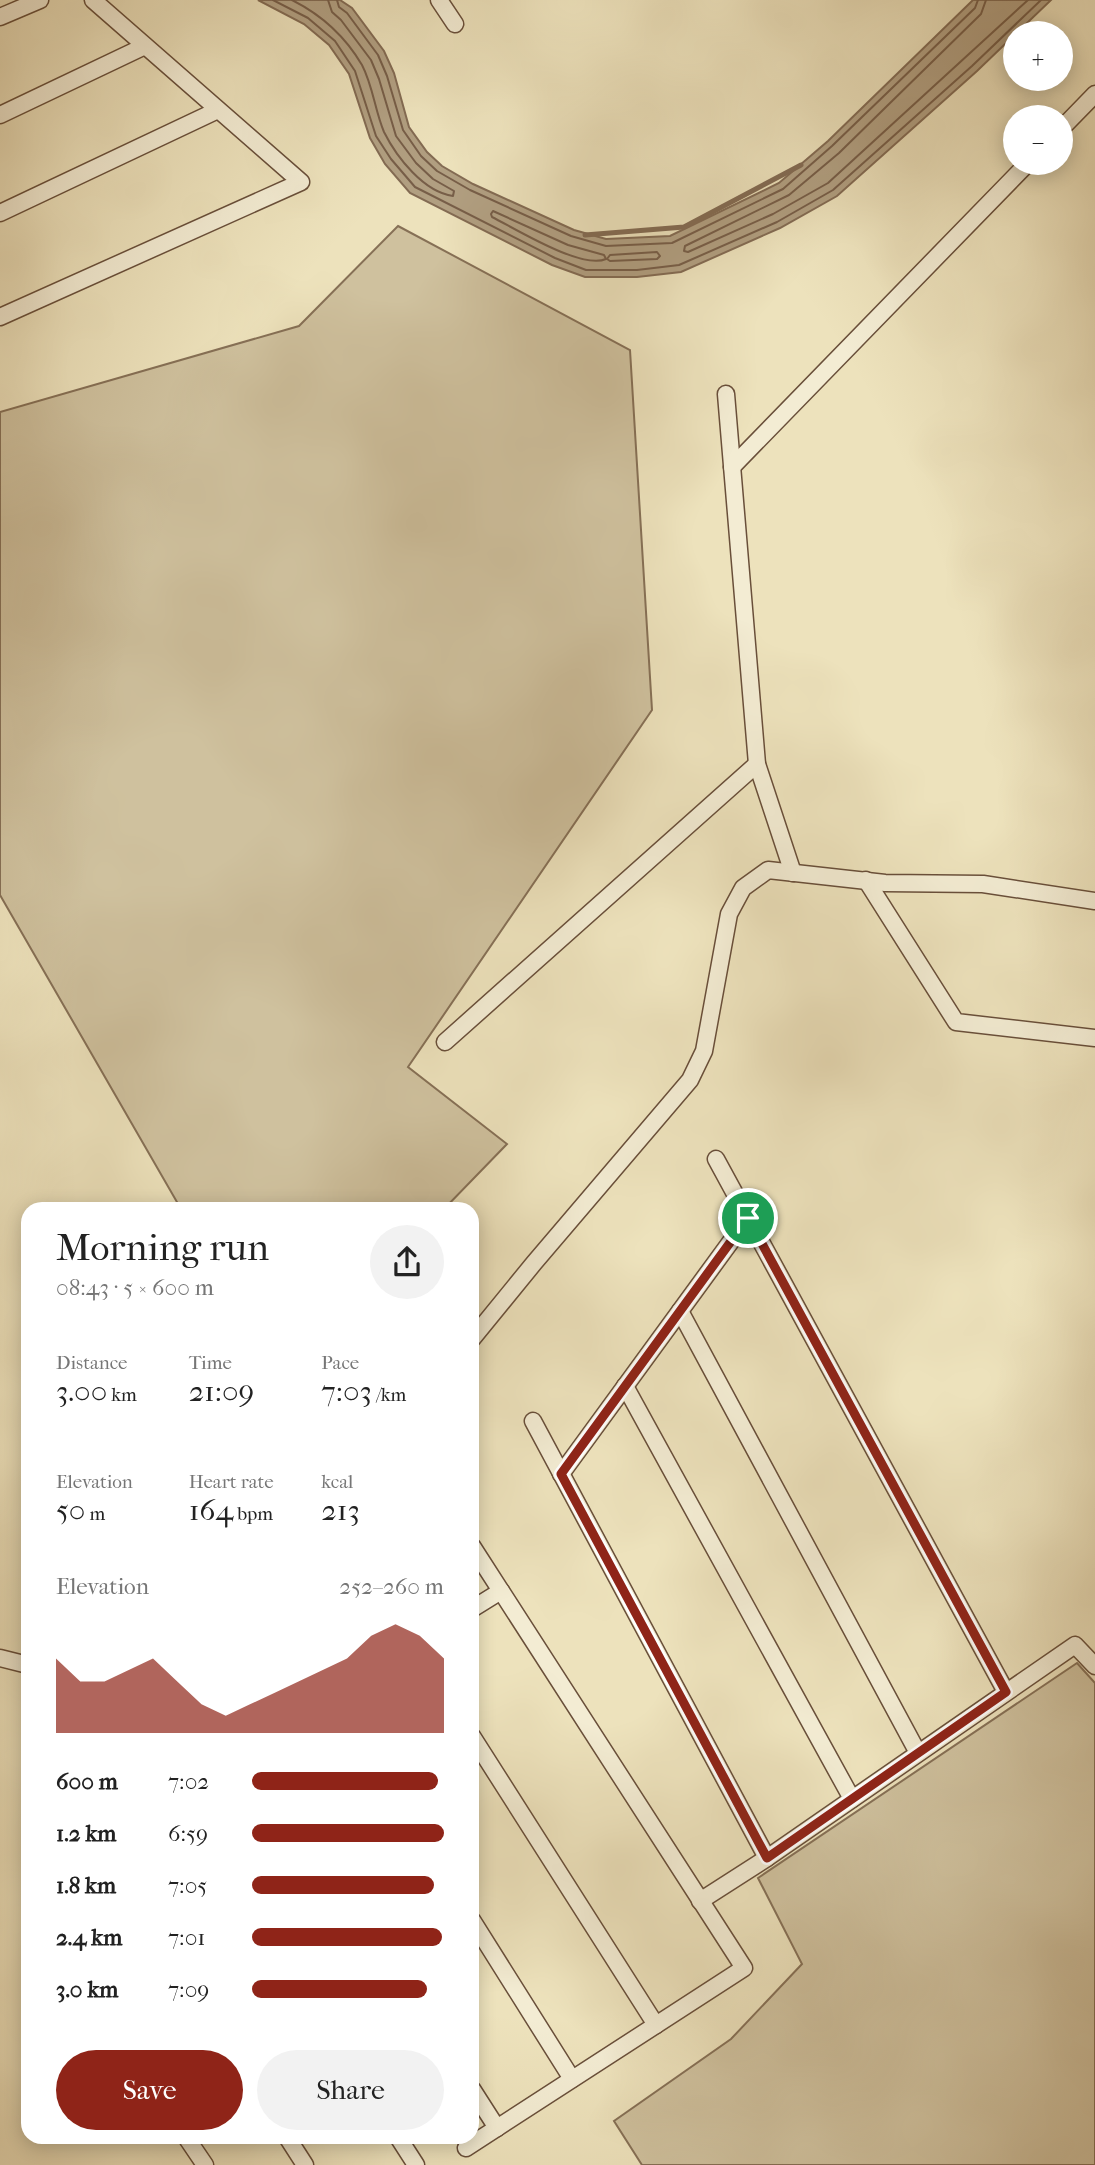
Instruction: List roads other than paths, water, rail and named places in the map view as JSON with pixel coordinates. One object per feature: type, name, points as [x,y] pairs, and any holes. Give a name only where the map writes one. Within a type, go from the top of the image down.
[{"type":"street","points":[[0,17],[40,0]]},
{"type":"street","points":[[0,317],[301,182],[93,0]]},
{"type":"street","points":[[439,0],[455,24]]},
{"type":"street","points":[[0,115],[145,46]]},
{"type":"street","points":[[1073,117],[1095,94]]},
{"type":"street","points":[[0,213],[218,110]]},
{"type":"street","points":[[732,467],[1016,175]]},
{"type":"street","points":[[726,394],[757,765],[793,873]]},
{"type":"street","points":[[445,1042],[757,765]]},
{"type":"street","points":[[479,1330],[690,1080],[704,1051],[729,914],[743,888],[768,870],[866,880],[983,884],[1095,901]]},
{"type":"street","points":[[866,880],[956,1021],[1095,1038]]},
{"type":"street","points":[[716,1159],[1006,1692]]},
{"type":"street","points":[[561,1474],[748,1218]]},
{"type":"street","points":[[680,1311],[918,1753]]},
{"type":"street","points":[[625,1386],[852,1799]]},
{"type":"street","points":[[533,1421],[767,1858]]},
{"type":"street","points":[[479,1557],[744,1968],[479,2140]]},
{"type":"street","points":[[479,1605],[501,1591]]},
{"type":"street","points":[[700,1901],[767,1858],[1075,1645],[1095,1666]]},
{"type":"street","points":[[0,1658],[21,1663]]},
{"type":"street","points":[[479,1747],[656,2025]]},
{"type":"street","points":[[479,1931],[572,2079]]},
{"type":"street","points":[[479,2100],[497,2128]]},
{"type":"street","points":[[191,2144],[205,2165]]},
{"type":"street","points":[[292,2144],[305,2165]]},
{"type":"street","points":[[402,2144],[416,2165]]},
{"type":"street","points":[[466,2148],[472,2144]]},
{"type":"water","points":[[258,0],[340,0],[352,8],[384,51],[394,73],[409,127],[427,152],[442,166],[473,184],[574,230],[606,239],[670,236],[779,183],[828,141],[973,0],[1051,0],[1029,21],[1003,21],[1003,46],[837,196],[780,228],[681,272],[637,277],[585,277],[552,265],[410,193],[385,164],[370,138],[349,74],[329,45],[304,24]]},
{"type":"waterway","points":[[585,235],[684,227],[801,165]]}]
